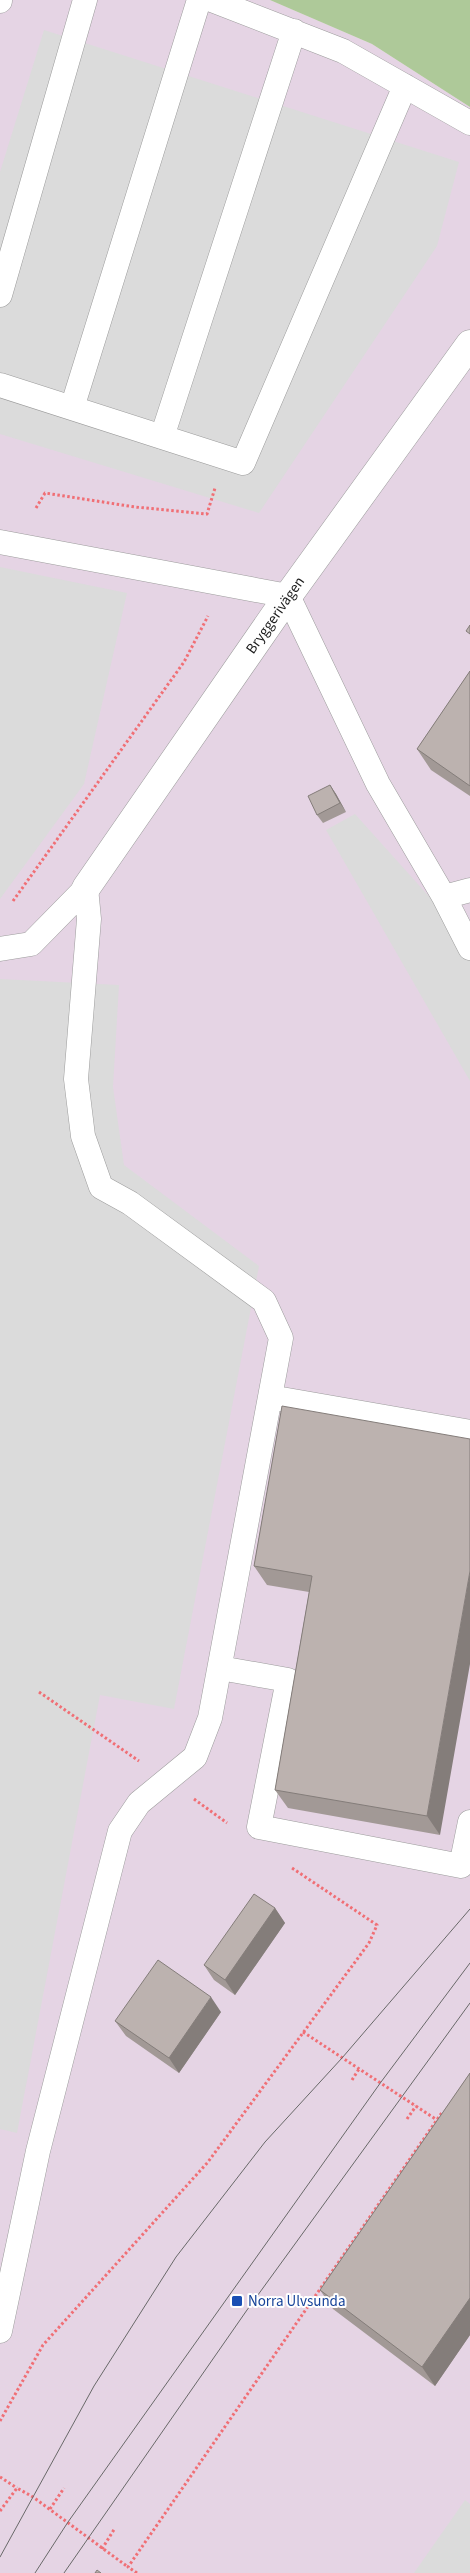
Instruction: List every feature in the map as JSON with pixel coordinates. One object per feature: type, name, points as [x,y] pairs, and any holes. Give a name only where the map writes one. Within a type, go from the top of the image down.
[{"type":"street","name":"Bryggerivägen","points":[[86,888],[288,596],[470,344]]},
{"type":"lane","points":[[0,292],[85,0]]},
{"type":"lane","points":[[72,408],[198,0]]},
{"type":"lane","points":[[212,0],[343,51],[470,123]]},
{"type":"lane","points":[[162,437],[294,31]]},
{"type":"lane","points":[[0,385],[243,463],[405,86]]},
{"type":"lane","points":[[0,542],[288,596],[378,784],[444,897],[470,948]]},
{"type":"lane","points":[[0,950],[31,944],[86,888]]},
{"type":"lane","points":[[0,2331],[38,2151],[120,1831],[138,1803],[195,1756],[210,1718],[281,1338],[264,1301],[130,1203],[101,1187],[84,1136],[76,1079],[89,919],[86,888]]},
{"type":"lane","points":[[444,897],[470,890]]},
{"type":"lane","points":[[270,1396],[470,1432]]},
{"type":"lane","points":[[220,1668],[288,1680],[259,1827],[461,1866],[470,1822]]},
{"type":"path","points":[[36,508],[44,493],[135,507],[207,514],[224,456]]},
{"type":"path","points":[[14,901],[184,662],[225,584]]},
{"type":"path","points":[[39,1692],[229,1824]]},
{"type":"path","points":[[0,2421],[43,2345],[208,2162],[369,1943],[377,1925],[284,1863]]},
{"type":"path","points":[[303,2032],[437,2120]]},
{"type":"path","points":[[352,2080],[359,2069]]},
{"type":"path","points":[[128,2567],[448,2104]]},
{"type":"path","points":[[407,2119],[416,2106]]},
{"type":"path","points":[[0,2477],[50,2509],[137,2573]]},
{"type":"path","points":[[0,2511],[17,2488]]},
{"type":"path","points":[[50,2509],[64,2488]]},
{"type":"path","points":[[102,2549],[116,2528]]},
{"type":"shaded area","points":[[0,0],[270,0],[372,44],[470,107],[470,2573],[0,2573]]},
{"type":"shaded area","points":[[44,30],[459,162],[437,246],[259,513],[0,434],[0,172]]},
{"type":"shaded area","points":[[0,567],[127,593],[84,784],[0,899]]},
{"type":"shaded area","points":[[355,814],[470,942],[470,1081],[326,830]]},
{"type":"shaded area","points":[[0,979],[119,985],[113,1087],[124,1165],[259,1266],[174,1709],[100,1695],[17,2133],[0,2129]]},
{"type":"shaded area","points":[[465,2500],[470,2504],[470,2573],[414,2573]]},
{"type":"green space","points":[[270,0],[470,0],[470,107],[372,44]]},
{"type":"building","points":[[470,625],[470,634],[466,631]]},
{"type":"building","points":[[470,671],[470,786],[417,749]]},
{"type":"building","points":[[330,785],[340,803],[317,815],[308,796]]},
{"type":"building","points":[[282,1406],[470,1439],[470,1571],[427,1816],[275,1790],[312,1576],[254,1566]]},
{"type":"building","points":[[254,1894],[275,1908],[225,1980],[204,1965]]},
{"type":"building","points":[[158,1960],[211,1997],[169,2058],[115,2021]]},
{"type":"building","points":[[470,2073],[470,2298],[422,2367],[320,2290]]},
{"type":"tram line","points":[[0,2557],[94,2386],[176,2257],[265,2142],[342,2058],[470,1909]]},
{"type":"tram line","points":[[35,2573],[68,2522],[381,2082],[470,1963]]},
{"type":"tram line","points":[[64,2573],[247,2310],[470,2003]]},
{"type":"place","name":"Norra Ulvsunda","points":[[237,2301]]}]
